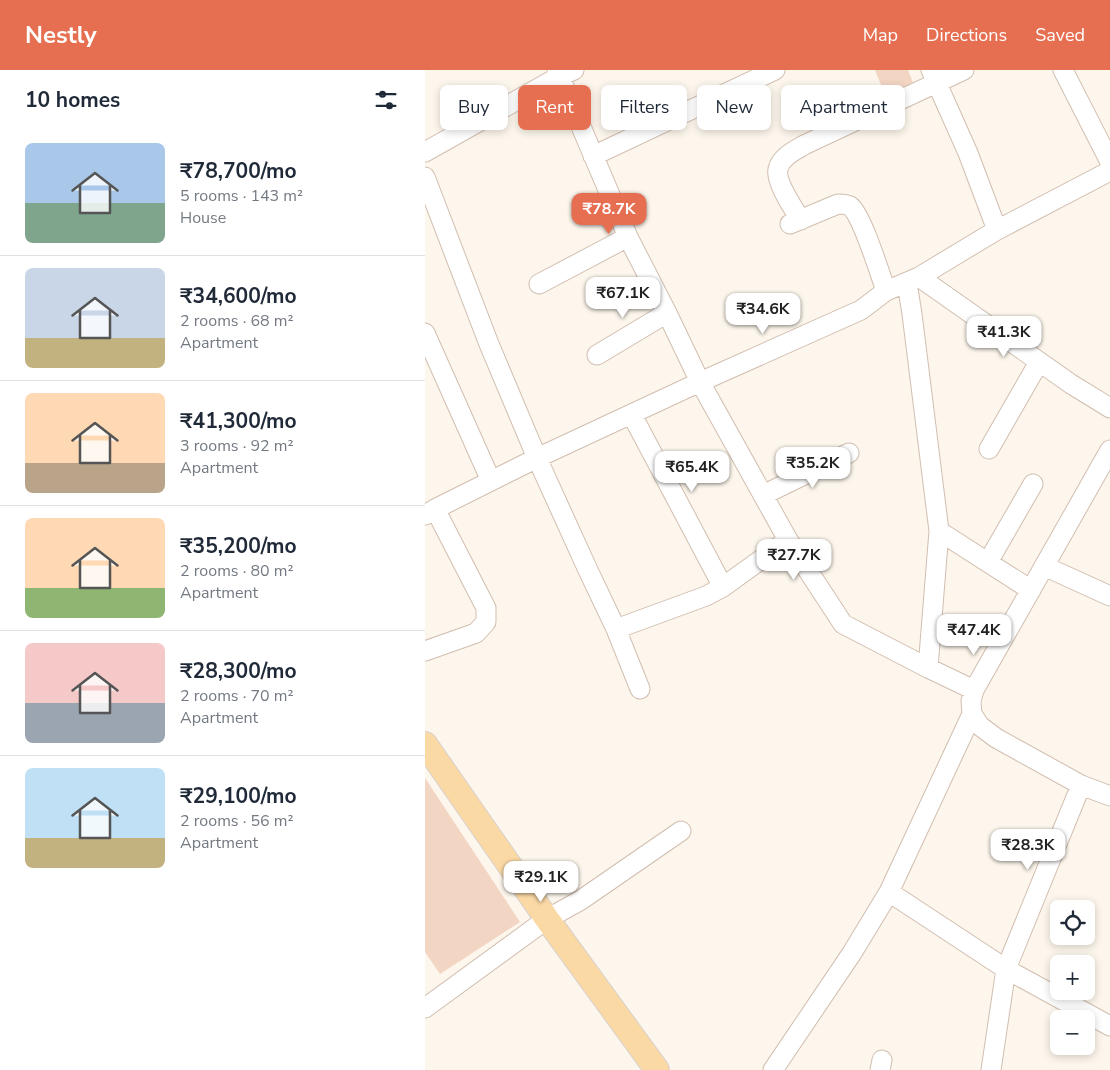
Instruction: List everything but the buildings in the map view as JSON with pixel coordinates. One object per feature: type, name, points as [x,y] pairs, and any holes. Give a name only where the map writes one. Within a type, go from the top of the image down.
[{"type":"main road","points":[[425,744],[547,919],[657,1070]]},
{"type":"street","points":[[593,156],[749,75],[775,70]]},
{"type":"street","points":[[886,290],[867,237],[851,206],[838,204],[795,222],[791,205],[777,175],[778,169],[786,156],[804,145],[934,76],[964,70]]},
{"type":"street","points":[[1063,70],[1110,162]]},
{"type":"street","points":[[425,152],[563,72],[593,156],[628,237],[700,382],[788,540],[843,624],[974,690]]},
{"type":"street","points":[[934,76],[968,154],[997,230]]},
{"type":"street","points":[[425,651],[476,633],[486,622],[486,608],[430,512],[537,458],[861,310],[886,290],[913,280],[997,230],[1110,171]]},
{"type":"street","points":[[425,177],[489,344],[537,458],[616,629],[640,689]]},
{"type":"street","points":[[539,284],[628,237]]},
{"type":"street","points":[[913,280],[1110,408]]},
{"type":"street","points":[[913,280],[912,314],[939,531],[928,668]]},
{"type":"street","points":[[597,355],[667,313]]},
{"type":"street","points":[[425,334],[491,481]]},
{"type":"street","points":[[989,449],[1039,362]]},
{"type":"street","points":[[631,414],[723,587]]},
{"type":"street","points":[[1110,450],[974,690],[971,701],[972,714],[980,726],[996,738],[1081,785],[1110,796]]},
{"type":"street","points":[[763,494],[849,453]]},
{"type":"street","points":[[987,562],[1033,484]]},
{"type":"street","points":[[939,531],[1031,590]]},
{"type":"street","points":[[616,629],[706,596],[723,587],[788,540]]},
{"type":"street","points":[[1044,566],[1110,596]]},
{"type":"street","points":[[773,1070],[852,953],[889,892],[972,714]]},
{"type":"street","points":[[991,1070],[1006,970],[1081,785]]},
{"type":"street","points":[[425,1008],[547,919],[581,900],[681,831]]},
{"type":"street","points":[[889,892],[1006,970],[1110,1026]]}]
